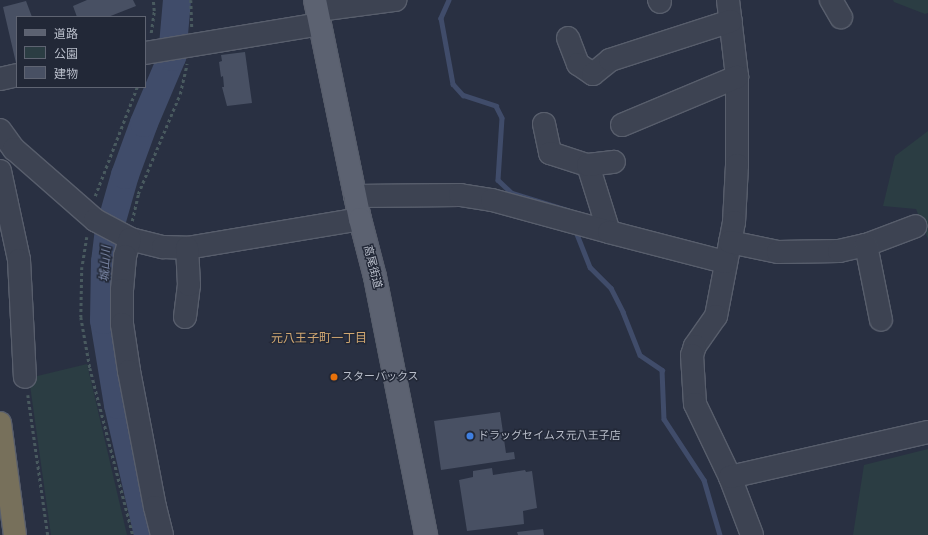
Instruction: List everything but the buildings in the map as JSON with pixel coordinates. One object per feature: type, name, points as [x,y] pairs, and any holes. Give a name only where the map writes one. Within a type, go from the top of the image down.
[{"type":"highway","points":[[0,423],[15,535]]},
{"type":"main road","name":"高尾街道","points":[[318,11],[355,196],[375,277],[426,535]]},
{"type":"street","points":[[151,52],[190,47],[318,11],[395,0]]},
{"type":"street","points":[[568,38],[578,64],[593,74],[610,60],[730,10],[737,76],[737,165],[734,222],[716,316],[695,346],[692,355],[695,404],[730,477],[752,535]]},
{"type":"street","points":[[0,79],[16,75]]},
{"type":"street","points":[[622,125],[737,76]]},
{"type":"street","points":[[544,124],[550,153],[588,165],[614,162]]},
{"type":"street","points":[[0,130],[14,149],[95,220],[127,238],[163,247],[187,248],[360,219]]},
{"type":"street","points":[[588,165],[609,232]]},
{"type":"street","points":[[0,171],[19,260],[25,377]]},
{"type":"street","points":[[355,196],[460,195],[492,200],[609,232],[728,252],[839,251],[866,245],[916,226]]},
{"type":"street","points":[[127,238],[122,290],[122,324],[129,371],[153,499],[162,535]]},
{"type":"street","points":[[866,245],[881,320]]},
{"type":"street","points":[[185,317],[189,285],[187,248]]},
{"type":"street","points":[[730,477],[928,432]]},
{"type":"path","points":[[151,52],[153,0]]},
{"type":"path","points":[[127,238],[138,194],[180,94],[190,47],[191,0]]},
{"type":"path","points":[[25,377],[48,535]]},
{"type":"green space","points":[[893,0],[928,0],[928,13],[925,14],[894,2]]},
{"type":"green space","points":[[928,131],[928,239],[916,209],[883,206],[895,156]]},
{"type":"green space","points":[[87,364],[127,535],[51,535],[29,378]]},
{"type":"green space","points":[[928,449],[928,535],[853,535],[864,465]]},
{"type":"waterway","name":"城山川","points":[[148,535],[118,405],[104,320],[105,262],[109,231],[125,175],[144,123],[172,57],[177,0]]},
{"type":"waterway","points":[[449,0],[441,18],[453,84],[463,95],[496,106],[502,118],[498,180],[512,193],[568,210]]},
{"type":"waterway","points":[[575,229],[590,267],[611,288],[623,312],[640,355],[662,370],[664,419],[704,480],[720,535]]},
{"type":"place","name":"スターバックス","points":[[334,377]]},
{"type":"place","name":"ドラッグセイムス元八王子店","points":[[470,436]]},
{"type":"district","name":"元八王子町一丁目","points":[[319,339]]}]
